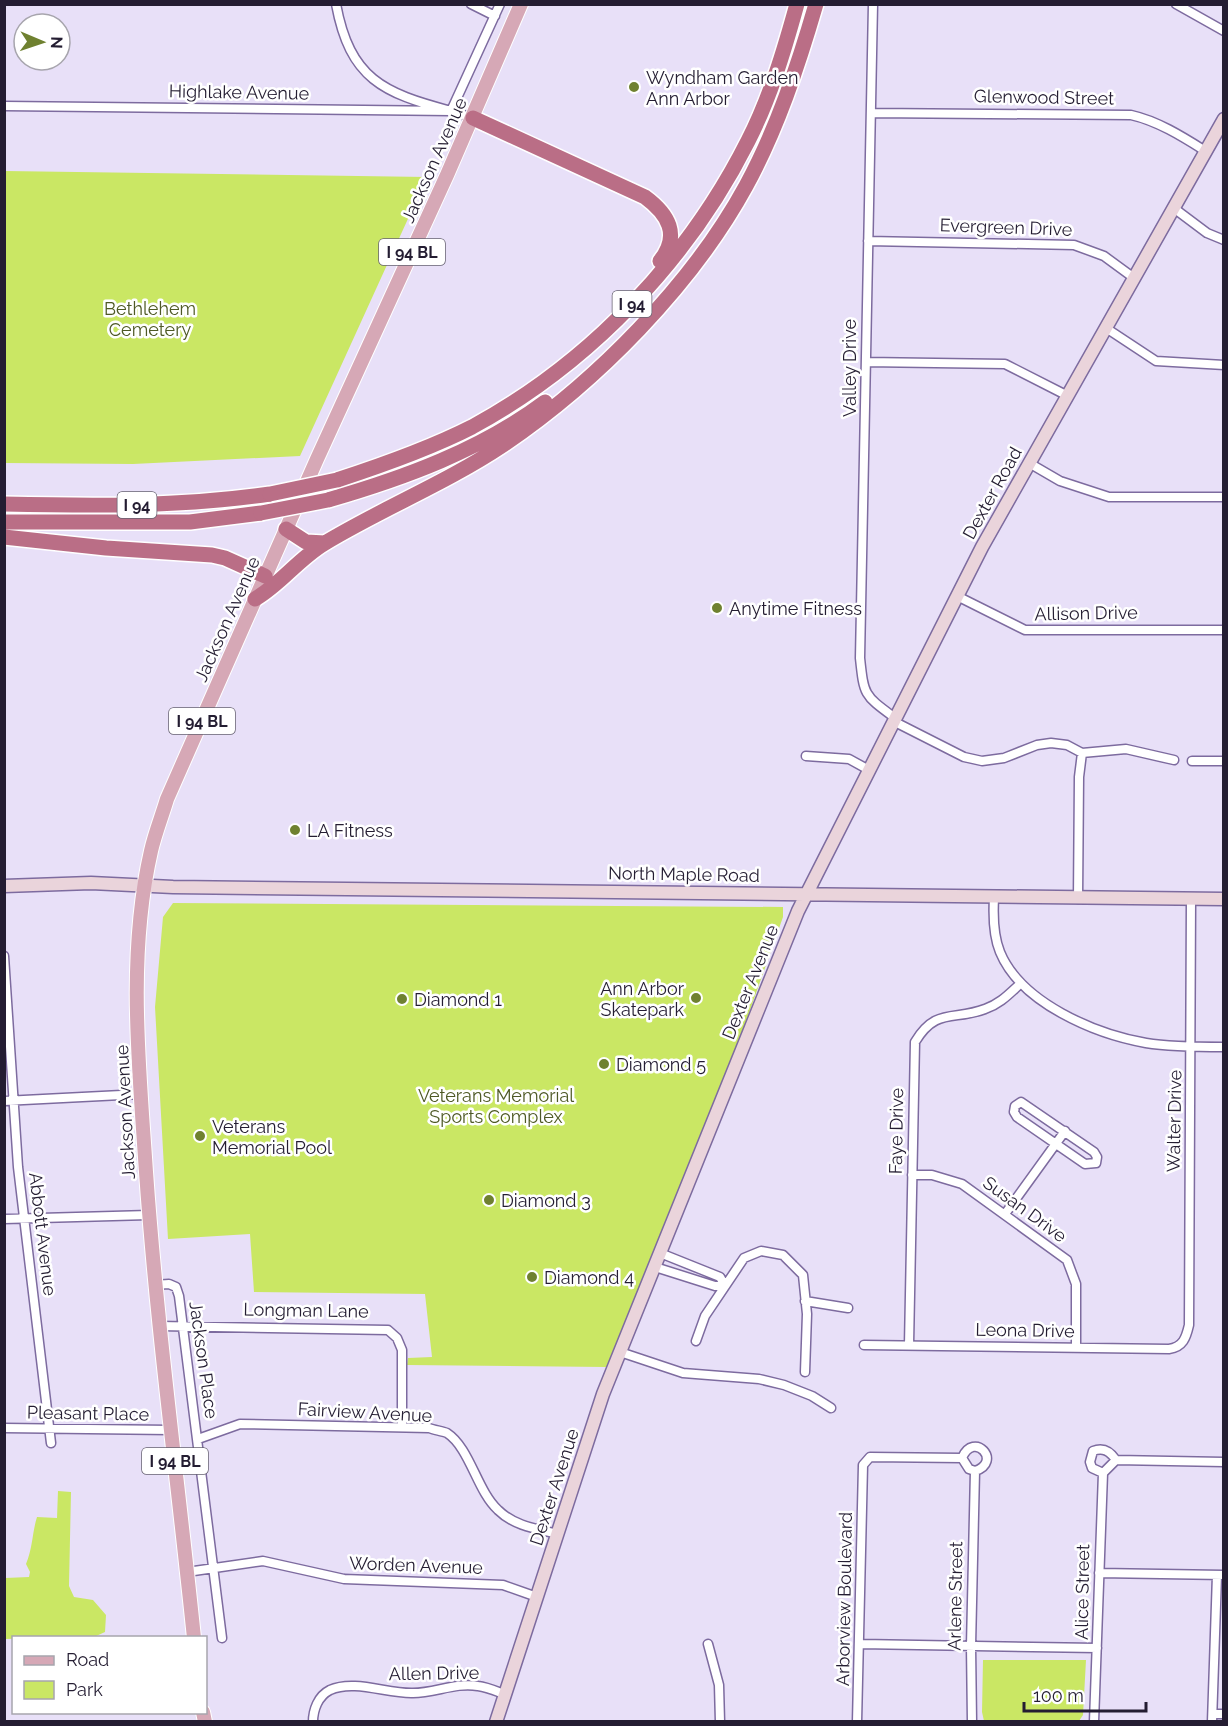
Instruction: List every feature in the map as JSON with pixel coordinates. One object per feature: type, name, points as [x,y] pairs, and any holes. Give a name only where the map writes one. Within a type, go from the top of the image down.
[{"type":"highway","name":"I 94","points":[[4,504],[208,503],[270,494],[337,480],[388,464],[470,428],[535,388],[609,327],[647,288],[681,247],[732,171],[767,101],[797,4]]},
{"type":"highway","name":"I 94","points":[[4,522],[190,522],[261,513],[328,500],[431,465],[501,430],[536,409],[573,381],[653,312],[694,262],[746,186],[784,100],[816,4]]},
{"type":"highway","points":[[473,118],[645,197],[664,213],[671,230],[669,246],[609,327]]},
{"type":"highway","points":[[255,599],[273,589],[297,562],[325,543],[458,473],[504,444],[563,401],[605,365],[653,312]]},
{"type":"highway","points":[[286,529],[306,542],[325,543]]},
{"type":"highway","points":[[4,537],[106,548],[212,555],[225,558],[265,576]]},
{"type":"main road","name":"Jackson Avenue","points":[[194,1636],[154,1285],[141,1094],[136,992],[145,885],[152,850],[167,799],[286,529],[522,7]]},
{"type":"main road","name":"Dexter Road","points":[[807,893],[957,596],[1066,395],[1175,209],[1224,119]]},
{"type":"main road","name":"North Maple Road","points":[[4,886],[25,884],[145,885],[807,893],[994,898],[1224,899]]},
{"type":"main road","name":"Dexter Avenue","points":[[496,1722],[558,1534],[572,1484],[620,1352],[807,893]]},
{"type":"street","points":[[336,4],[341,28],[351,52],[362,69],[390,92],[451,111],[500,4]]},
{"type":"street","points":[[471,4],[495,16]]},
{"type":"street","name":"Valley Drive","points":[[873,4],[862,683],[871,700],[894,720]]},
{"type":"street","points":[[1176,4],[1224,32]]},
{"type":"street","name":"Highlake Avenue","points":[[4,106],[451,111],[473,118]]},
{"type":"street","name":"Glenwood Street","points":[[872,113],[1131,115],[1144,118],[1178,134],[1207,152]]},
{"type":"street","points":[[1175,209],[1207,233],[1224,240]]},
{"type":"street","name":"Evergreen Drive","points":[[868,241],[1074,244],[1104,256],[1134,278]]},
{"type":"street","points":[[1106,328],[1156,361],[1224,365]]},
{"type":"street","points":[[866,362],[1005,364],[1066,395]]},
{"type":"street","points":[[1029,463],[1060,481],[1109,497],[1224,497]]},
{"type":"street","name":"Allison Drive","points":[[957,596],[1025,630],[1224,630]]},
{"type":"street","points":[[894,720],[964,757],[982,761],[1004,758],[1037,745],[1051,743],[1067,745],[1082,753],[1134,750],[1174,760]]},
{"type":"street","points":[[1078,899],[1079,777],[1082,753]]},
{"type":"street","points":[[807,756],[849,759],[869,770]]},
{"type":"street","points":[[1192,761],[1224,762]]},
{"type":"street","points":[[994,898],[995,932],[1000,951],[1020,984],[1052,1007],[1103,1030],[1148,1043],[1224,1047]]},
{"type":"street","name":"Walter Drive","points":[[1183,1342],[1189,1324],[1191,899]]},
{"type":"street","name":"Abbott Avenue","points":[[4,956],[9,1100],[51,1443]]},
{"type":"street","name":"Faye Drive","points":[[909,1345],[915,1042],[927,1027],[942,1016],[984,1010],[1001,1002],[1020,984]]},
{"type":"street","points":[[9,1100],[141,1094]]},
{"type":"street","points":[[1021,1102],[1026,1104],[1065,1131],[1094,1152],[1097,1157],[1096,1163],[1085,1164],[1055,1144],[1017,1117],[1014,1112],[1015,1106],[1021,1102]]},
{"type":"street","points":[[1005,1214],[1065,1131]]},
{"type":"street","name":"Susan Drive","points":[[912,1175],[932,1175],[962,1184],[1067,1260],[1076,1284],[1076,1347]]},
{"type":"street","points":[[4,1219],[149,1215]]},
{"type":"street","points":[[696,1341],[705,1316],[744,1258],[760,1251],[783,1255],[803,1275],[806,1301],[805,1372]]},
{"type":"street","points":[[660,1252],[720,1277],[725,1286]]},
{"type":"street","points":[[655,1267],[715,1286],[725,1286]]},
{"type":"street","name":"Jackson Place","points":[[154,1285],[170,1284],[176,1287],[198,1439],[222,1638]]},
{"type":"street","points":[[806,1301],[848,1308]]},
{"type":"street","name":"Longman Lane","points":[[159,1326],[388,1330],[402,1350],[402,1426]]},
{"type":"street","name":"Leona Drive","points":[[864,1345],[1169,1349],[1178,1348],[1183,1342]]},
{"type":"street","points":[[620,1352],[683,1373],[759,1379],[784,1385],[812,1396],[831,1408]]},
{"type":"street","name":"Fairview Avenue","points":[[198,1439],[240,1424],[429,1428],[447,1434],[457,1445],[482,1490],[498,1510],[531,1528],[558,1534]]},
{"type":"street","name":"Pleasant Place","points":[[4,1428],[171,1430]]},
{"type":"street","name":"Arlene Street","points":[[962,1458],[965,1450],[972,1446],[980,1448],[986,1454],[987,1462],[982,1469],[975,1471],[970,1646],[972,1722]]},
{"type":"street","points":[[1098,1449],[1109,1452],[1112,1462],[1103,1473],[1092,1468],[1090,1456],[1098,1449]]},
{"type":"street","name":"Arborview Boulevard","points":[[857,1722],[861,1644],[864,1465],[870,1457],[962,1458]]},
{"type":"street","points":[[962,1458],[969,1469],[975,1471]]},
{"type":"street","points":[[1112,1462],[1224,1462]]},
{"type":"street","name":"Alice Street","points":[[1094,1722],[1103,1473]]},
{"type":"street","name":"Worden Avenue","points":[[187,1572],[212,1566],[263,1561],[344,1579],[371,1582],[503,1585],[537,1597]]},
{"type":"street","points":[[1099,1574],[1220,1575],[1213,1718],[1224,1714]]},
{"type":"street","points":[[708,1644],[719,1685],[720,1722]]},
{"type":"street","points":[[861,1644],[1097,1648]]},
{"type":"street","name":"Allen Drive","points":[[313,1722],[314,1710],[321,1697],[330,1690],[344,1688],[411,1694],[435,1692],[455,1685],[477,1686],[504,1694]]},
{"type":"green space","name":"Bethlehem Cemetery","points":[[5,171],[427,177],[300,456],[133,464],[5,463]]},
{"type":"green space","name":"Veterans Memorial Sports Complex","points":[[173,903],[783,907],[783,917],[738,1044],[607,1367],[407,1365],[408,1358],[432,1357],[425,1294],[254,1292],[250,1234],[168,1239],[155,1007],[163,917]]},
{"type":"green space","points":[[58,1491],[71,1492],[69,1586],[74,1597],[93,1600],[106,1615],[105,1632],[96,1636],[12,1636],[12,1639],[5,1639],[5,1578],[29,1577],[30,1572],[26,1564],[37,1517],[57,1518]]},
{"type":"green space","points":[[983,1660],[1086,1660],[1083,1715],[1079,1721],[984,1721],[982,1712]]},
{"type":"place","name":"Wyndham Garden Ann Arbor","points":[[634,87]]},
{"type":"place","name":"Anytime Fitness","points":[[717,608]]},
{"type":"place","name":"LA Fitness","points":[[295,830]]},
{"type":"place","name":"Ann Arbor Skatepark","points":[[696,998]]},
{"type":"place","name":"Diamond 1","points":[[402,999]]},
{"type":"place","name":"Diamond 5","points":[[604,1064]]},
{"type":"place","name":"Veterans Memorial Pool","points":[[200,1136]]},
{"type":"place","name":"Diamond 3","points":[[489,1200]]},
{"type":"place","name":"Diamond 4","points":[[532,1277]]}]
